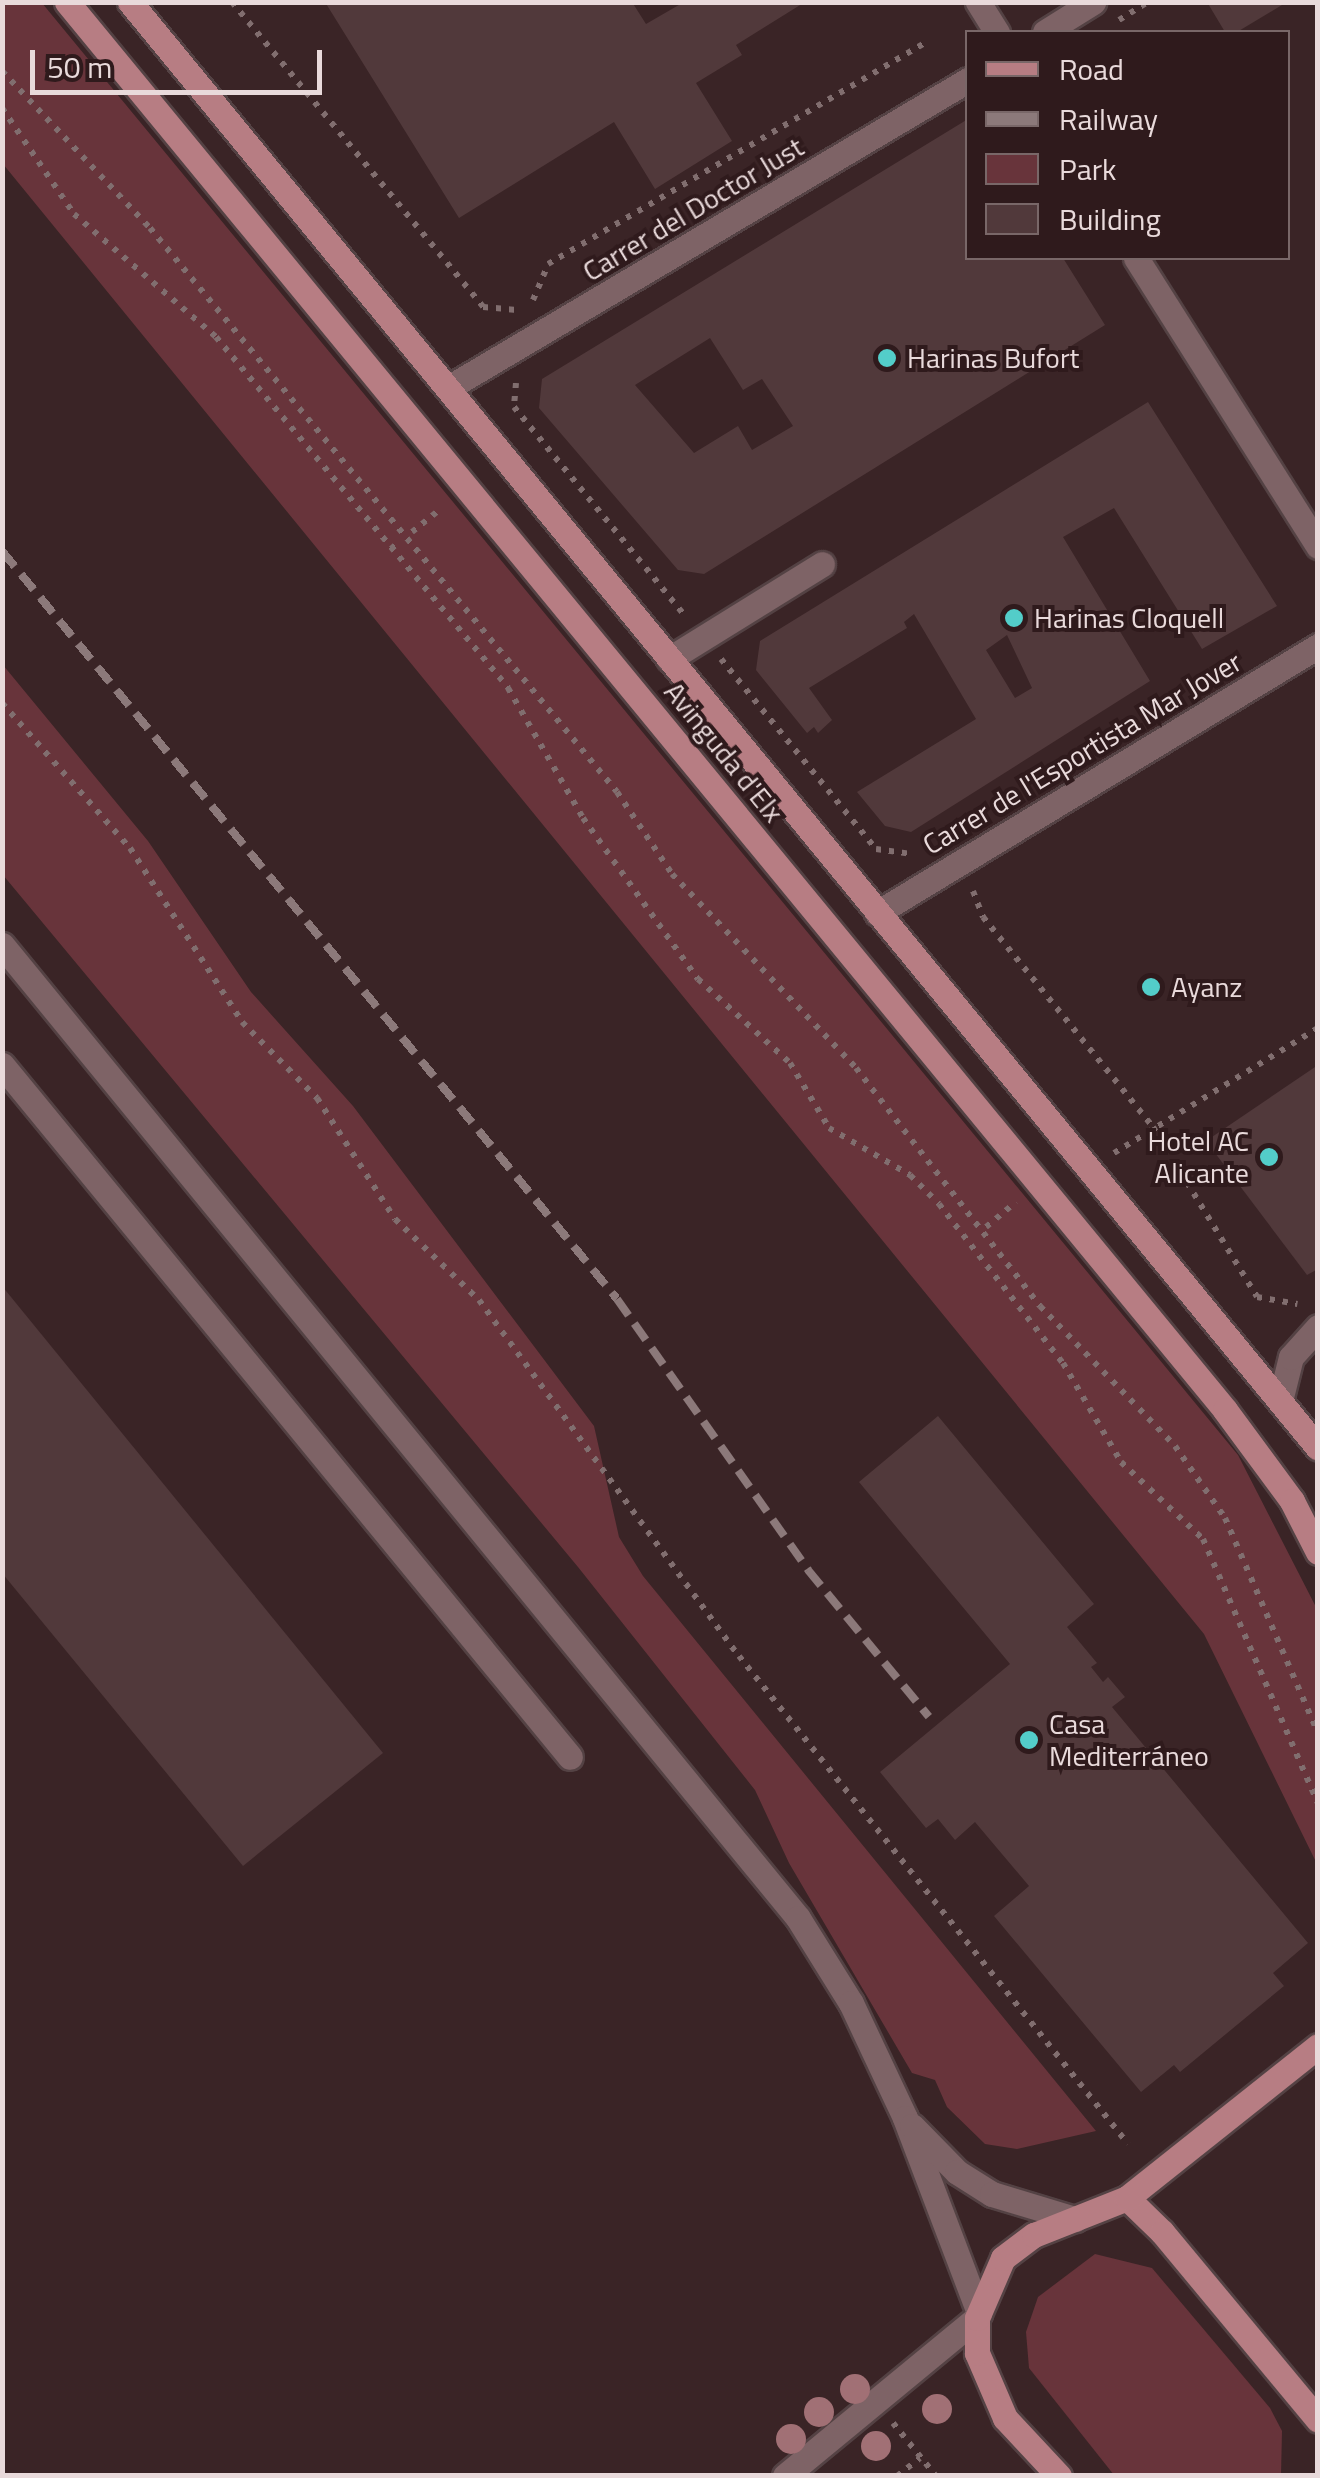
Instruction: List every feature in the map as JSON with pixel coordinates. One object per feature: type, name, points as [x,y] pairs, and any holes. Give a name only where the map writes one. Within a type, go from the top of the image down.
[{"type":"main road","name":"Avinguda d'Elx","points":[[67,2],[1212,1395],[1292,1501],[1318,1552]]},
{"type":"main road","name":"Avinguda d'Elx","points":[[130,2],[1318,1448]]},
{"type":"main road","points":[[1059,2476],[1005,2418],[988,2389],[977,2352],[978,2315],[1003,2258],[1034,2235],[1127,2198],[1318,2046]]},
{"type":"main road","points":[[1127,2198],[1318,2420]]},
{"type":"street","points":[[978,2],[996,30]]},
{"type":"street","points":[[1048,30],[1093,2]]},
{"type":"street","name":"Carrer del Doctor Just","points":[[448,388],[965,82]]},
{"type":"street","points":[[1137,260],[1318,546]]},
{"type":"street","points":[[669,659],[822,564]]},
{"type":"street","name":"Carrer de l'Esportista Mar Jover","points":[[877,913],[1318,646]]},
{"type":"street","points":[[2,945],[742,1844],[851,2003],[906,2118],[978,2315],[785,2476]]},
{"type":"street","points":[[2,1065],[570,1757]]},
{"type":"street","points":[[1280,1401],[1291,1357],[1311,1316]]},
{"type":"street","points":[[906,2118],[957,2172],[992,2194],[1075,2218]]},
{"type":"path","points":[[232,2],[482,307],[528,311],[548,264],[926,42]]},
{"type":"path","points":[[2,71],[150,228],[617,792],[672,874],[856,1068],[1040,1306],[1175,1446],[1225,1518],[1318,1733]]},
{"type":"path","points":[[2,108],[74,214],[216,336],[508,688],[582,818],[698,979],[790,1063],[829,1128],[910,1174],[972,1239],[1063,1363],[1121,1462],[1203,1539],[1318,1803]]},
{"type":"path","points":[[530,372],[517,380],[514,408],[876,849],[962,860],[983,917],[1152,1126],[1256,1297],[1311,1316]]},
{"type":"path","points":[[412,532],[452,500]]},
{"type":"path","points":[[391,549],[400,541]]},
{"type":"path","points":[[2,704],[130,848],[242,1022],[317,1098],[396,1219],[479,1300],[739,1656],[1128,2144]]},
{"type":"path","points":[[1106,1159],[1152,1126],[1318,1028]]},
{"type":"path","points":[[986,1227],[1022,1197]]},
{"type":"path","points":[[890,2418],[936,2476]]},
{"type":"path","points":[[897,2476],[920,2458]]},
{"type":"green space","points":[[2,3],[42,3],[1238,1455],[1317,1609],[1317,1864],[1204,1634],[3,164]]},
{"type":"green space","points":[[3,665],[148,841],[251,992],[353,1106],[594,1426],[619,1537],[643,1576],[1096,2131],[1017,2149],[985,2144],[947,2107],[935,2080],[912,2073],[789,1863],[755,1790],[578,1567],[3,875]]},
{"type":"green space","points":[[1095,2254],[1152,2268],[1270,2408],[1282,2431],[1281,2475],[1114,2475],[1029,2368],[1026,2332],[1038,2297]]},
{"type":"building","points":[[325,2],[632,2],[646,24],[684,2],[805,2],[736,45],[742,55],[696,83],[732,141],[655,189],[614,122],[459,218]]},
{"type":"building","points":[[1207,2],[1287,2],[1240,30],[1224,30]]},
{"type":"building","name":"Harinas Bufort","points":[[965,121],[965,260],[1064,260],[1105,325],[704,574],[678,570],[539,408],[542,379]],"holes":[[[710,338],[743,390],[762,379],[793,426],[752,450],[738,426],[694,453],[635,385]]]},
{"type":"building","name":"Harinas Cloquell","points":[[1148,402],[1277,606],[1202,649],[1114,508],[1063,537],[1150,681],[911,832],[885,826],[857,792],[976,719],[914,614],[904,622],[907,628],[809,688],[832,720],[818,733],[814,727],[807,733],[756,670],[760,641]],"holes":[[[1007,635],[1032,688],[1015,698],[986,650]]]},
{"type":"building","name":"Hotel AC Alicante","points":[[1318,1065],[1318,1269],[1307,1275],[1206,1141]]},
{"type":"building","points":[[2,1286],[383,1753],[243,1866],[2,1573]]},
{"type":"building","name":"Casa Mediterráneo","points":[[938,1416],[1094,1604],[1067,1627],[1097,1663],[1091,1667],[1103,1682],[1108,1677],[1125,1697],[1112,1707],[1308,1943],[1273,1973],[1284,1986],[1180,2072],[1174,2065],[1141,2092],[994,1916],[1029,1886],[975,1822],[955,1840],[938,1819],[926,1828],[880,1772],[1010,1664],[859,1482]]},
{"type":"railway","points":[[2,551],[617,1299],[808,1570],[929,1717]]},
{"type":"place","name":"Harinas Bufort","points":[[887,358]]},
{"type":"place","name":"Harinas Cloquell","points":[[1014,618]]},
{"type":"place","name":"Ayanz","points":[[1151,987]]},
{"type":"place","name":"Hotel AC Alicante","points":[[1269,1157]]},
{"type":"place","name":"Casa Mediterráneo","points":[[1029,1740]]}]
